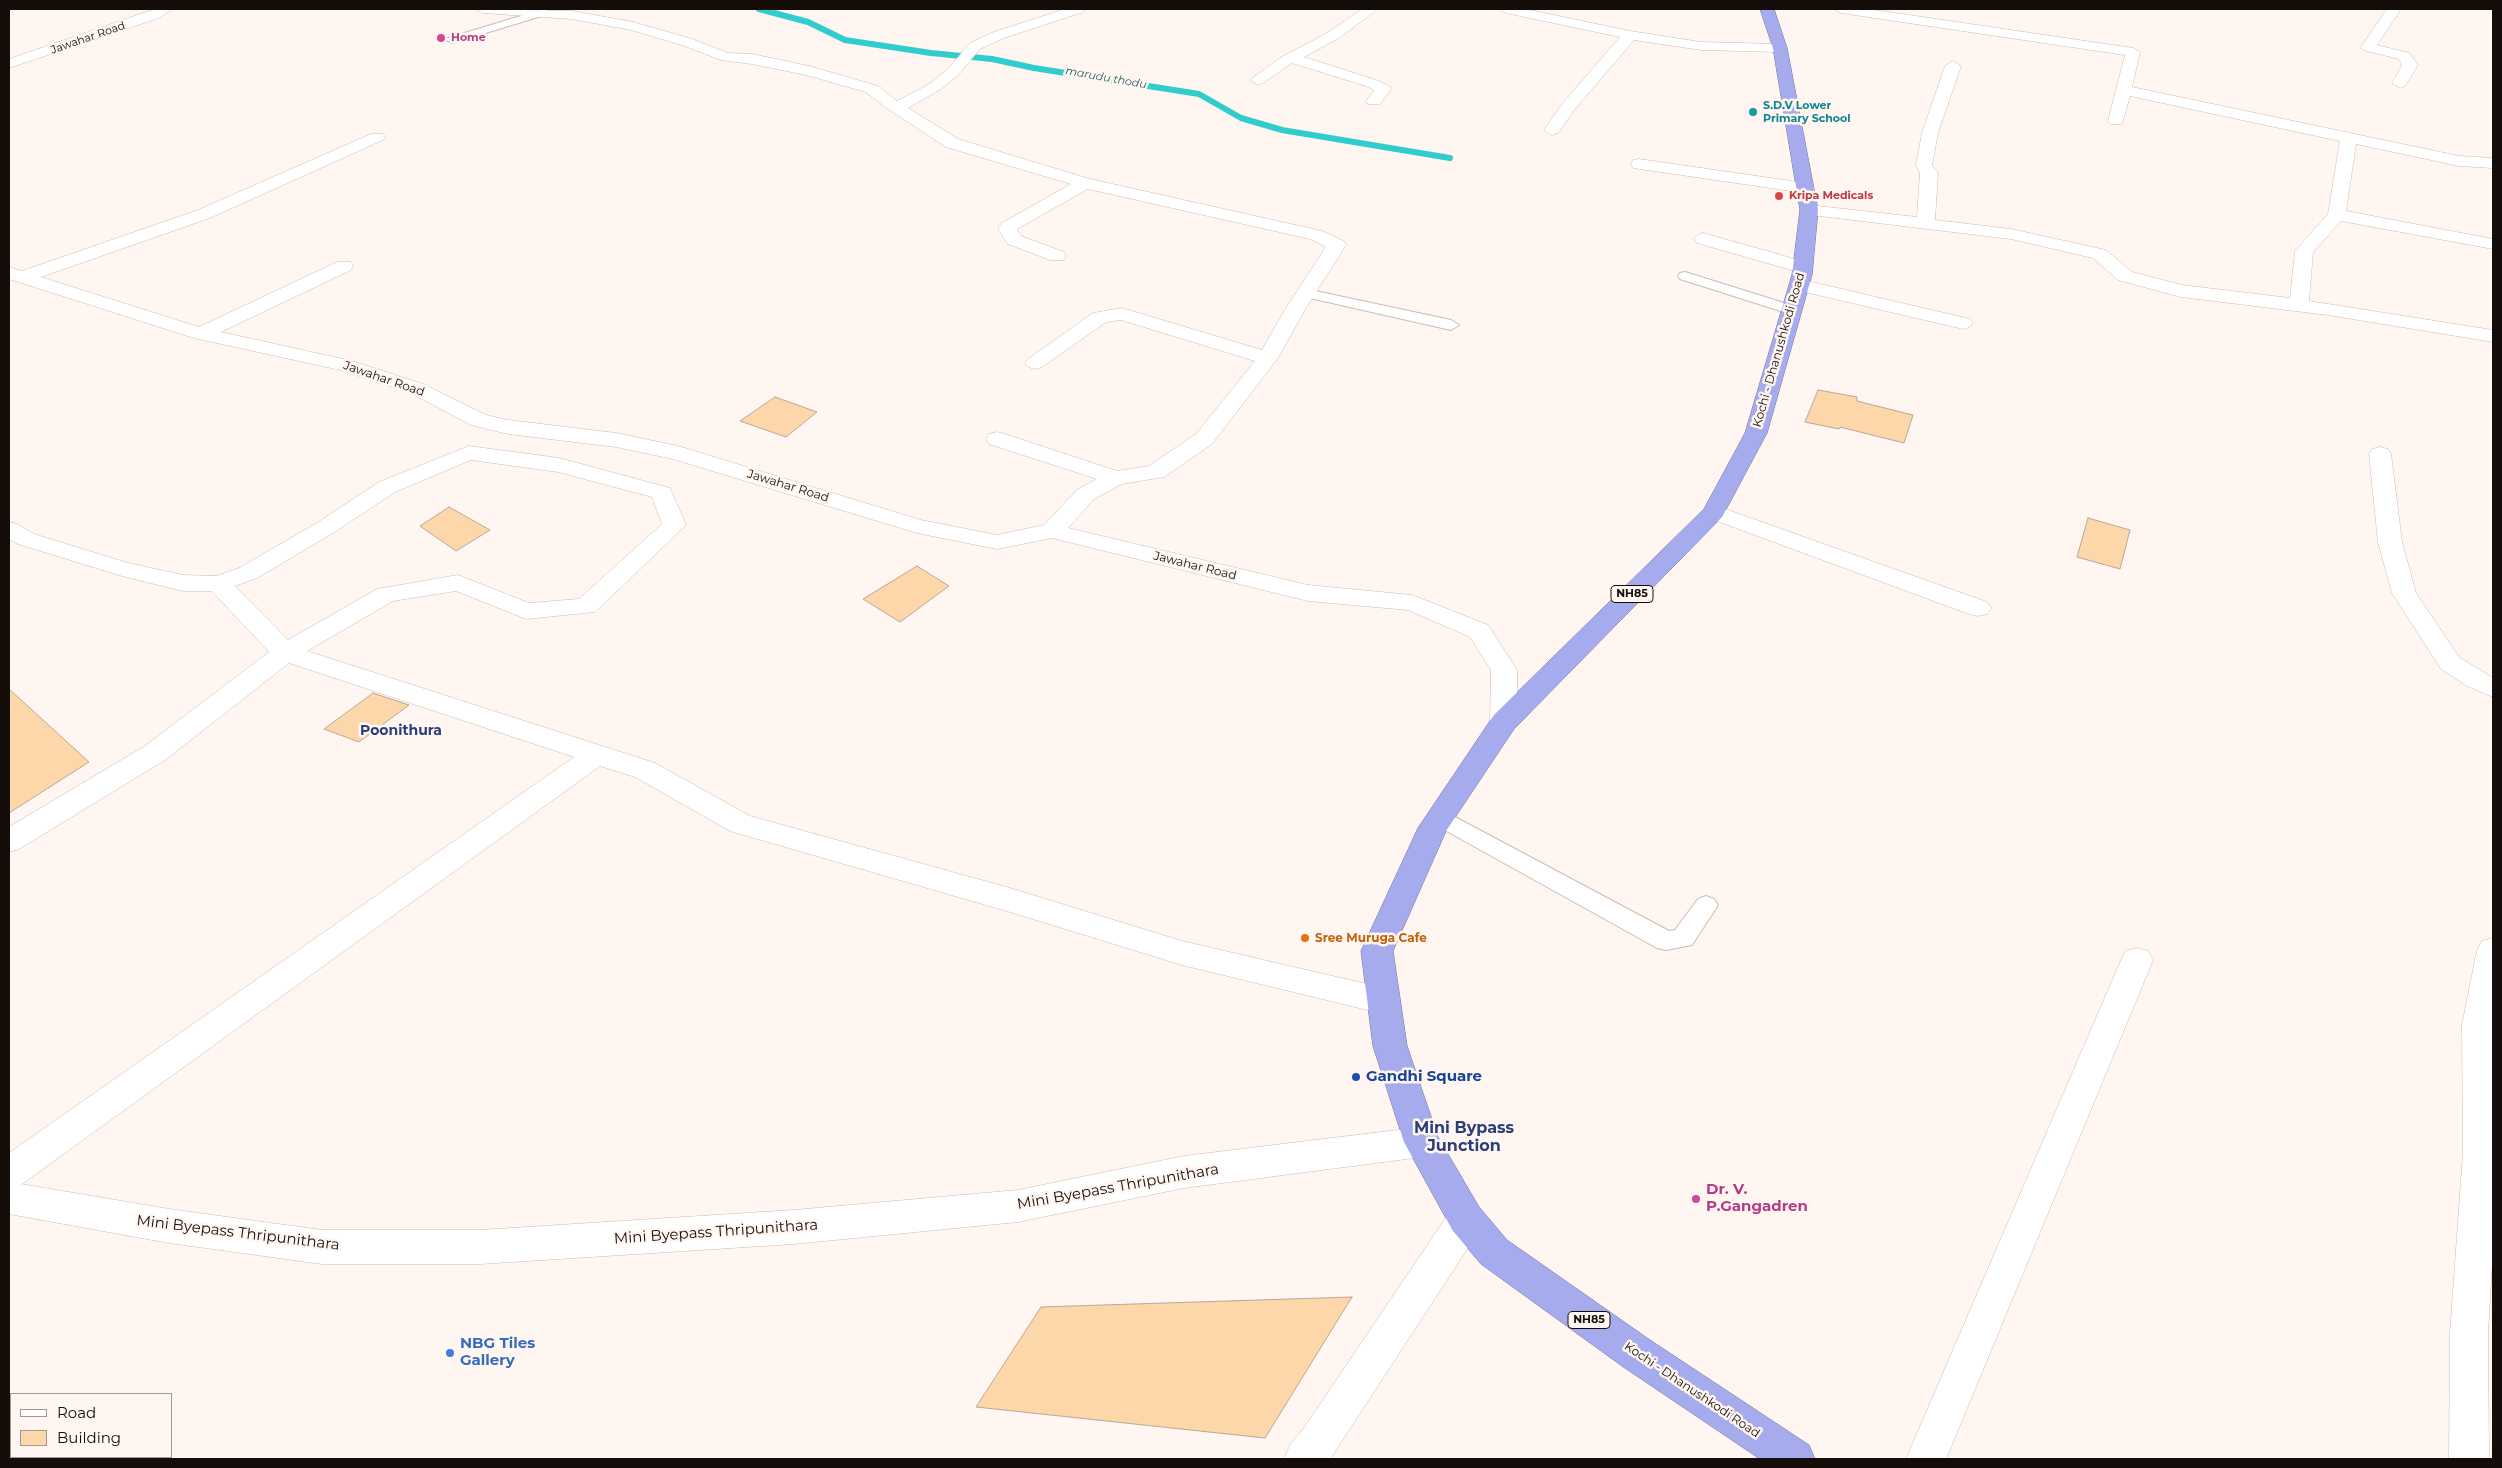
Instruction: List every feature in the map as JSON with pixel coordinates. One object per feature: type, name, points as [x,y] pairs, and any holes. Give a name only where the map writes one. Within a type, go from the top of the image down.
[{"type":"highway","name":"Kochi - Dhanushkodi Road","points":[[1767,9],[1780,48],[1807,199],[1801,276],[1756,433],[1714,512],[1504,722],[1433,828],[1377,951],[1390,1046],[1422,1142],[1466,1219],[1494,1252],[1636,1353],[1795,1459]]},
{"type":"street","name":"Jawahar Road","points":[[9,64],[129,24],[165,9]]},
{"type":"street","points":[[483,9],[506,12],[544,12],[633,26],[687,42],[726,57],[752,59],[810,71],[872,89],[897,108],[952,143],[1086,183],[1316,235],[1337,245],[1268,358],[1204,439],[1156,472],[1116,478],[1086,494],[1052,531]]},
{"type":"street","points":[[897,108],[936,86],[975,46],[999,35],[1078,9]]},
{"type":"street","points":[[1258,80],[1291,58],[1334,35],[1371,9]]},
{"type":"street","points":[[1506,9],[1630,35],[1701,46],[1780,48]]},
{"type":"street","points":[[1841,9],[2133,52],[2116,121]]},
{"type":"street","points":[[2394,9],[2368,47],[2404,56],[2410,65],[2400,83]]},
{"type":"street","points":[[1552,130],[1569,106],[1630,35]]},
{"type":"street","points":[[1291,58],[1371,83],[1383,89],[1374,101]]},
{"type":"street","points":[[1926,222],[1929,173],[1924,165],[1930,133],[1953,66]]},
{"type":"street","points":[[2123,90],[2459,161],[2493,163]]},
{"type":"street","points":[[16,275],[204,214],[378,136]]},
{"type":"street","points":[[2299,306],[2304,251],[2337,215],[2348,138]]},
{"type":"street","points":[[1639,164],[1926,222],[2011,234],[2099,254],[2124,276],[2181,291],[2299,306],[2493,336]]},
{"type":"street","points":[[1057,256],[1014,240],[1008,232],[1008,227],[1086,183]]},
{"type":"street","points":[[2337,215],[2493,244]]},
{"type":"street","points":[[1703,239],[1801,276],[1963,323]]},
{"type":"street","points":[[201,334],[344,266]]},
{"type":"street","name":"Jawahar Road","points":[[16,275],[158,322],[201,334],[345,365],[416,388],[479,420],[508,427],[616,440],[678,453],[917,526],[997,542],[1052,531],[1308,593],[1412,603],[1479,631],[1504,670],[1504,722]]},
{"type":"street","points":[[1035,363],[1100,317],[1122,314],[1268,358]]},
{"type":"street","points":[[997,438],[1116,478]]},
{"type":"street","points":[[9,529],[26,539],[122,569],[183,584],[219,584],[248,573],[325,528],[387,487],[469,452],[559,465],[662,493],[674,525],[586,606],[526,611],[458,583],[386,594],[285,653],[155,753],[9,841]]},
{"type":"street","points":[[2380,454],[2390,542],[2404,593],[2450,664],[2493,688]]},
{"type":"street","points":[[1714,512],[1978,608]]},
{"type":"street","points":[[219,584],[285,653],[645,770],[740,824],[1010,900],[1182,953],[1384,1001]]},
{"type":"street","points":[[9,1173],[597,754]]},
{"type":"street","points":[[2469,1459],[2469,1333],[2482,1153],[2478,1024],[2493,950]]},
{"type":"street","points":[[1926,1459],[2137,960]]},
{"type":"street","name":"Mini Byepass Thripunithara","points":[[9,1198],[169,1226],[322,1247],[480,1247],[794,1227],[1018,1206],[1184,1172],[1422,1142]]},
{"type":"street","points":[[1304,1459],[1318,1442],[1466,1219]]},
{"type":"lane","points":[[452,40],[544,12]]},
{"type":"lane","points":[[1685,276],[1792,310]]},
{"type":"lane","points":[[1306,293],[1450,325]]},
{"type":"lane","points":[[1440,817],[1666,941],[1683,938],[1706,905]]},
{"type":"building","points":[[1818,390],[1857,397],[1857,401],[1913,415],[1904,443],[1840,427],[1839,429],[1805,422]]},
{"type":"building","points":[[775,397],[817,412],[786,437],[740,421]]},
{"type":"building","points":[[449,507],[490,530],[456,551],[420,526]]},
{"type":"building","points":[[2088,518],[2130,530],[2120,569],[2077,557]]},
{"type":"building","points":[[917,566],[949,586],[900,622],[863,599]]},
{"type":"building","points":[[9,689],[89,762],[9,813]]},
{"type":"building","points":[[373,693],[409,705],[359,742],[324,729]]},
{"type":"building","points":[[1352,1297],[1265,1438],[976,1407],[1041,1307]]},
{"type":"waterway","name":"marudu thodu","points":[[759,9],[808,22],[845,40],[931,53],[992,59],[1034,68],[1199,94],[1241,118],[1282,130],[1450,158]]},
{"type":"place","name":"Home","points":[[441,38]]},
{"type":"place","name":"S.D.V Lower Primary School","points":[[1753,112]]},
{"type":"place","name":"Kripa Medicals","points":[[1779,196]]},
{"type":"place","name":"Sree Muruga Cafe","points":[[1305,938]]},
{"type":"place","name":"Gandhi Square","points":[[1356,1077]]},
{"type":"place","name":"Dr. V. P.Gangadren","points":[[1696,1199]]},
{"type":"place","name":"NBG Tiles Gallery","points":[[450,1353]]},
{"type":"district","name":"Poonithura","points":[[401,731]]},
{"type":"district","name":"Mini Bypass Junction","points":[[1464,1137]]}]
